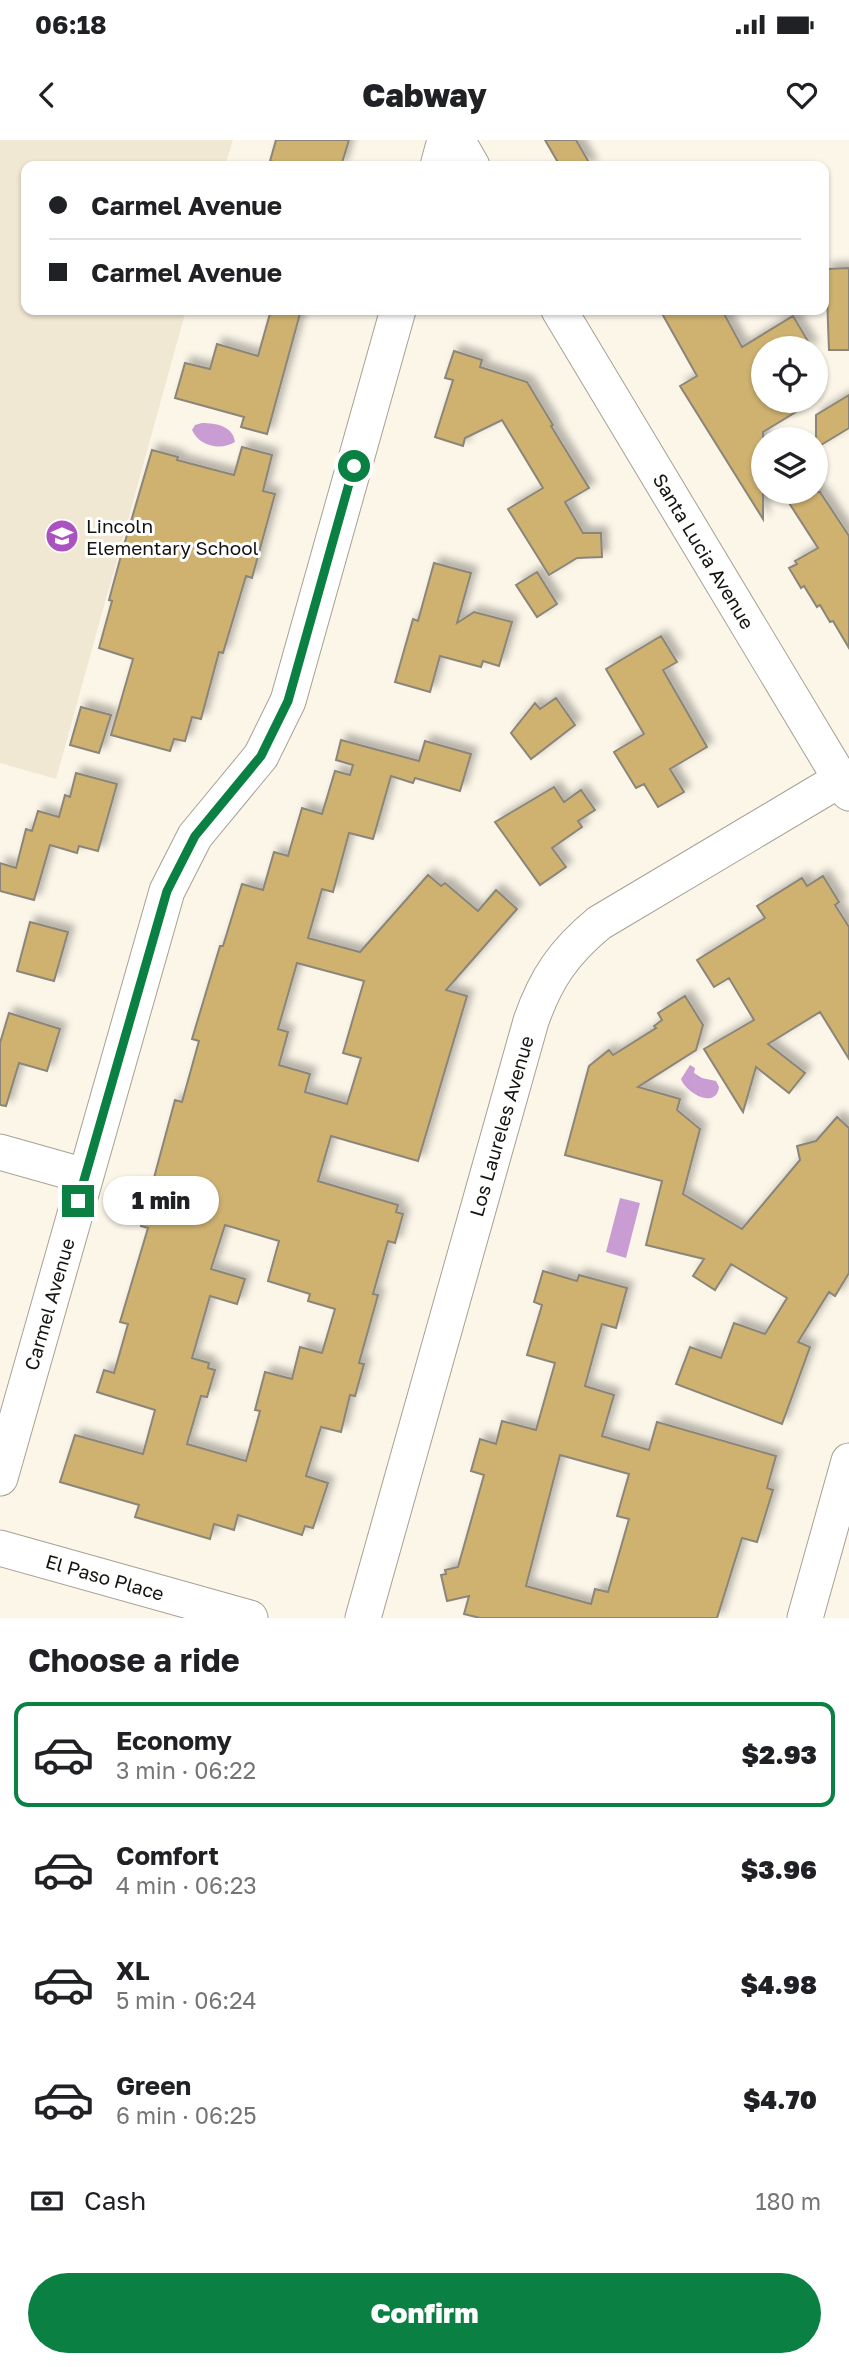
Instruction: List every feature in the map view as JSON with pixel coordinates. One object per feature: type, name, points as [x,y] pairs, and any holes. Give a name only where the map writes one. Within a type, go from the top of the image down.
[{"type":"street","points":[[439,161],[445,140]]},
{"type":"street","points":[[457,140],[469,161]]},
{"type":"street","name":"Carmel Avenue","points":[[0,1478],[167,891],[195,836],[261,756],[288,701],[397,315]]},
{"type":"street","name":"Santa Lucia Avenue","points":[[562,315],[845,786]]},
{"type":"street","name":"Los Laureles Avenue","points":[[363,1618],[540,994],[570,950],[599,923],[845,786]]},
{"type":"street","points":[[0,1152],[85,1176]]},
{"type":"street","points":[[805,1618],[849,1461]]},
{"type":"street","name":"El Paso Place","points":[[0,1548],[250,1618]]},
{"type":"shaded area","name":"Lincoln Elementary School","points":[[0,140],[233,140],[227,161],[21,161],[21,315],[185,315],[56,779],[0,763]]},
{"type":"shaded area","points":[[202,423],[227,429],[235,442],[223,446],[205,443],[192,430],[195,425]]},
{"type":"shaded area","points":[[690,1065],[695,1068],[694,1073],[702,1078],[716,1081],[719,1087],[717,1094],[701,1097],[684,1084],[681,1079]]},
{"type":"shaded area","points":[[620,1198],[640,1203],[626,1258],[606,1252]]},
{"type":"building","points":[[276,140],[349,140],[343,161],[270,161]]},
{"type":"building","points":[[545,140],[576,140],[588,161],[557,161]]},
{"type":"building","points":[[849,268],[849,350],[829,350],[829,269]]},
{"type":"building","points":[[270,315],[300,315],[267,434],[241,427],[244,417],[175,398],[185,363],[210,369],[217,344],[258,356]]},
{"type":"building","points":[[663,315],[725,315],[742,347],[751,342],[751,413],[794,413],[771,427],[751,427],[751,500],[680,386],[697,376]]},
{"type":"building","points":[[793,316],[805,336],[760,336]]},
{"type":"building","points":[[454,351],[482,360],[480,367],[527,382],[589,488],[565,502],[583,533],[601,533],[602,557],[577,558],[549,575],[508,509],[543,488],[502,420],[465,438],[463,446],[435,437],[453,380],[445,378]]},
{"type":"building","points":[[849,395],[849,428],[828,441],[828,427],[816,427],[816,415],[828,413],[828,408]]},
{"type":"building","points":[[242,447],[272,455],[263,491],[275,494],[252,578],[246,576],[223,653],[219,652],[201,719],[192,717],[185,741],[174,739],[170,751],[111,735],[133,659],[99,648],[112,601],[109,600],[152,450],[178,457],[177,460],[234,475]]},
{"type":"building","points":[[754,504],[763,504],[763,519]]},
{"type":"building","points":[[790,504],[828,504],[849,536],[849,648],[833,621],[830,622],[820,605],[817,607],[804,586],[801,588],[789,568],[797,564],[795,561],[818,548]]},
{"type":"building","points":[[434,563],[471,573],[457,623],[474,612],[512,622],[499,666],[483,661],[481,667],[440,656],[430,692],[395,682],[413,619],[418,621]]},
{"type":"building","points":[[537,572],[557,604],[537,617],[516,585]]},
{"type":"building","points":[[661,636],[677,662],[663,670],[707,747],[670,769],[684,792],[658,807],[644,784],[636,788],[614,752],[644,734],[606,669]]},
{"type":"building","points":[[556,698],[575,725],[531,759],[511,733],[535,703],[540,709]]},
{"type":"building","points":[[81,707],[111,715],[99,753],[70,745]]},
{"type":"building","points":[[341,740],[419,761],[425,741],[471,754],[460,791],[415,778],[413,783],[391,776],[373,839],[349,833],[333,892],[322,889],[308,938],[360,952],[428,875],[441,886],[445,883],[478,911],[496,890],[517,909],[446,990],[467,996],[418,1161],[331,1136],[318,1181],[398,1205],[396,1212],[403,1214],[395,1243],[388,1241],[373,1294],[378,1295],[359,1363],[364,1364],[355,1396],[350,1395],[341,1432],[321,1427],[306,1476],[328,1483],[313,1528],[305,1526],[302,1535],[238,1515],[234,1530],[214,1524],[210,1539],[135,1517],[139,1505],[60,1482],[75,1435],[143,1454],[155,1410],[97,1392],[104,1370],[114,1373],[128,1324],[120,1322],[148,1228],[141,1226],[175,1100],[182,1102],[199,1041],[192,1039],[242,884],[263,890],[274,852],[288,856],[302,808],[322,814],[335,771],[350,775],[353,765],[336,760]],"holes":[[[297,963],[364,981],[343,1053],[361,1058],[347,1104],[305,1092],[310,1074],[279,1065],[288,1032],[278,1029]],[[225,1225],[279,1241],[268,1281],[310,1294],[308,1301],[335,1309],[322,1353],[300,1347],[292,1379],[265,1372],[255,1410],[260,1411],[246,1461],[187,1444],[201,1396],[207,1397],[215,1370],[208,1368],[209,1363],[192,1358],[210,1296],[237,1304],[245,1279],[211,1269]]]},
{"type":"building","points":[[76,773],[117,784],[98,851],[79,846],[77,853],[50,845],[34,900],[0,891],[0,863],[16,868],[26,829],[32,831],[38,811],[59,817],[65,795],[70,797]]},
{"type":"building","points":[[554,787],[564,802],[581,790],[595,810],[578,821],[582,827],[552,848],[566,867],[540,885],[495,822]]},
{"type":"building","points":[[823,876],[839,902],[835,905],[849,927],[849,1059],[820,1012],[768,1044],[805,1073],[789,1093],[756,1067],[743,1112],[704,1049],[754,1020],[729,978],[714,987],[697,960],[765,918],[757,906],[802,878],[807,886]]},
{"type":"building","points":[[30,922],[68,932],[54,981],[17,971]]},
{"type":"building","points":[[685,996],[703,1025],[696,1050],[638,1087],[680,1099],[677,1110],[700,1129],[683,1194],[742,1229],[800,1160],[797,1146],[816,1141],[837,1117],[849,1128],[849,1273],[835,1296],[829,1292],[798,1342],[810,1347],[782,1424],[676,1384],[690,1347],[721,1358],[734,1323],[765,1334],[787,1298],[731,1264],[715,1290],[693,1276],[704,1259],[646,1245],[662,1181],[565,1155],[589,1066],[609,1050],[613,1055],[656,1028],[654,1026],[662,1020],[658,1013]]},
{"type":"building","points":[[9,1013],[60,1029],[47,1071],[19,1063],[6,1106],[0,1105],[0,1043]]},
{"type":"building","points":[[543,1271],[577,1281],[579,1275],[627,1288],[616,1328],[602,1324],[585,1386],[614,1395],[602,1436],[649,1450],[657,1422],[776,1456],[767,1488],[773,1490],[757,1542],[742,1538],[717,1618],[480,1618],[464,1614],[469,1596],[447,1601],[441,1575],[446,1574],[445,1570],[458,1567],[484,1475],[471,1471],[480,1439],[496,1444],[502,1421],[536,1430],[555,1363],[527,1355],[542,1305],[534,1302]],"holes":[[[560,1455],[629,1474],[617,1516],[629,1519],[608,1592],[595,1589],[591,1604],[526,1586]]]},
{"type":"place","name":"Lincoln Elementary School","points":[[62,536]]},
{"type":"route","points":[[78,1201],[167,891],[195,836],[261,756],[288,701],[354,466]]}]
